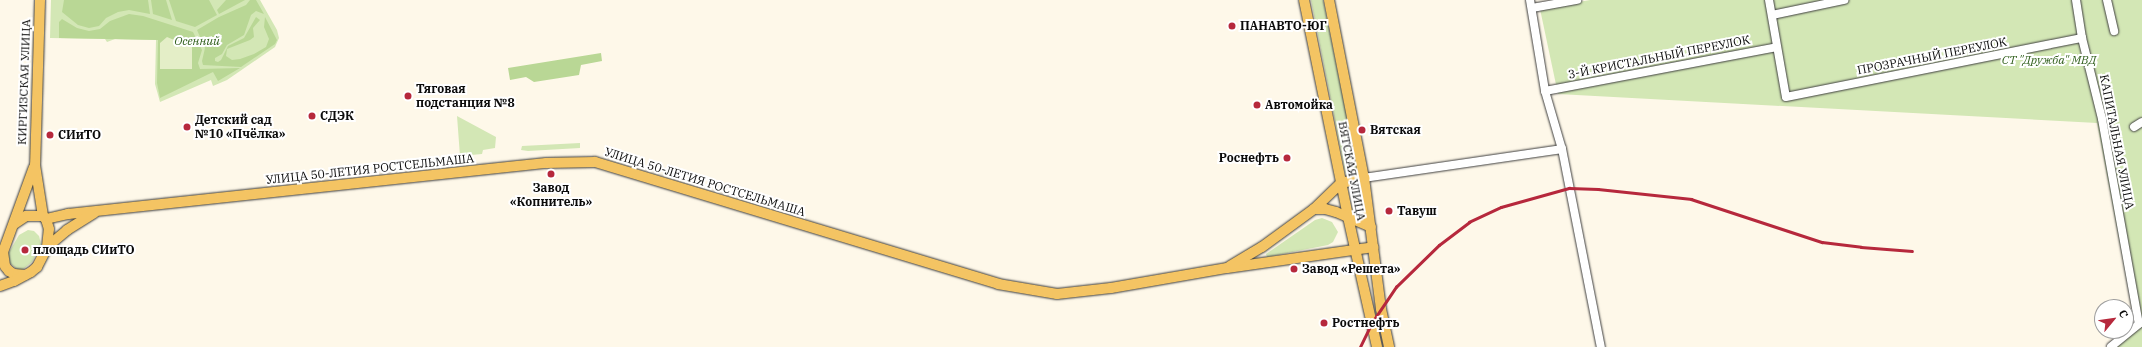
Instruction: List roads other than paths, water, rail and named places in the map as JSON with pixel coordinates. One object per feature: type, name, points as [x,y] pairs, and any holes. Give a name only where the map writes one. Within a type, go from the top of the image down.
[{"type":"main road","name":"КИРГИЗСКАЯ УЛИЦА","points":[[35,165],[40,0]]},
{"type":"main road","name":"ВЯТСКАЯ УЛИЦА","points":[[1304,0],[1341,183],[1377,347]]},
{"type":"main road","name":"ВЯТСКАЯ УЛИЦА","points":[[1329,0],[1364,178],[1381,309],[1389,347]]},
{"type":"main road","name":"УЛИЦА 50-ЛЕТИЯ РОСТСЕЛЬМАША","points":[[44,217],[546,162],[595,162],[998,284],[1029,291],[1057,294],[1111,288],[1227,268],[1374,247]]},
{"type":"main road","points":[[0,286],[25,275],[37,266],[47,247],[49,229],[44,217],[35,165]]},
{"type":"main road","points":[[25,275],[14,274],[9,271],[5,266],[1,254],[14,224],[35,165]]},
{"type":"main road","points":[[1227,268],[1262,247],[1314,209],[1341,183],[1364,178]]},
{"type":"main road","points":[[1314,209],[1325,209],[1348,216],[1371,227]]},
{"type":"main road","points":[[47,247],[67,230],[95,212]]},
{"type":"main road","points":[[14,224],[26,216],[44,217]]},
{"type":"street","points":[[1577,0],[1531,4],[1545,91],[1562,149],[1601,347]]},
{"type":"street","points":[[1769,0],[1777,47]]},
{"type":"street","points":[[1772,15],[1844,0]]},
{"type":"street","name":"КАПИТАЛЬНАЯ УЛИЦА","points":[[2076,0],[2082,38],[2102,119],[2139,324],[2111,347]]},
{"type":"street","points":[[2107,0],[2114,31]]},
{"type":"street","name":"ПРОЗРАЧНЫЙ ПЕРЕУЛОК","points":[[1777,47],[1786,97],[2082,38]]},
{"type":"street","name":"3-Й КРИСТАЛЬНЫЙ ПЕРЕУЛОК","points":[[1545,91],[1777,47]]},
{"type":"street","points":[[2134,127],[2142,122]]},
{"type":"street","points":[[1364,178],[1562,149]]},
{"type":"railway","points":[[1360,347],[1371,324],[1396,287],[1439,245],[1469,222],[1501,207],[1569,188],[1598,189],[1691,199],[1822,242],[1912,251]]},
{"type":"place","name":"ПАНАВТО-ЮГ","points":[[1232,26]]},
{"type":"place","name":"Тяговая подстанция №8","points":[[408,96]]},
{"type":"place","name":"Автомойка","points":[[1257,105]]},
{"type":"place","name":"СДЭК","points":[[312,116]]},
{"type":"place","name":"Детский сад №10 «Пчёлка»","points":[[187,127]]},
{"type":"place","name":"Вятская","points":[[1362,130]]},
{"type":"place","name":"СИиТО","points":[[50,135]]},
{"type":"place","name":"Роснефть","points":[[1287,158]]},
{"type":"place","name":"Завод «Копнитель»","points":[[551,174]]},
{"type":"place","name":"Тавуш","points":[[1389,211]]},
{"type":"place","name":"площадь СИиТО","points":[[25,250]]},
{"type":"place","name":"Завод «Решета»","points":[[1294,269]]},
{"type":"place","name":"Ростнефть","points":[[1324,323]]},
{"type":"park label","name":"Осенний","points":[[197,41]]},
{"type":"park label","name":"СТ \"Дружба\" МВД","points":[[2049,60]]}]
